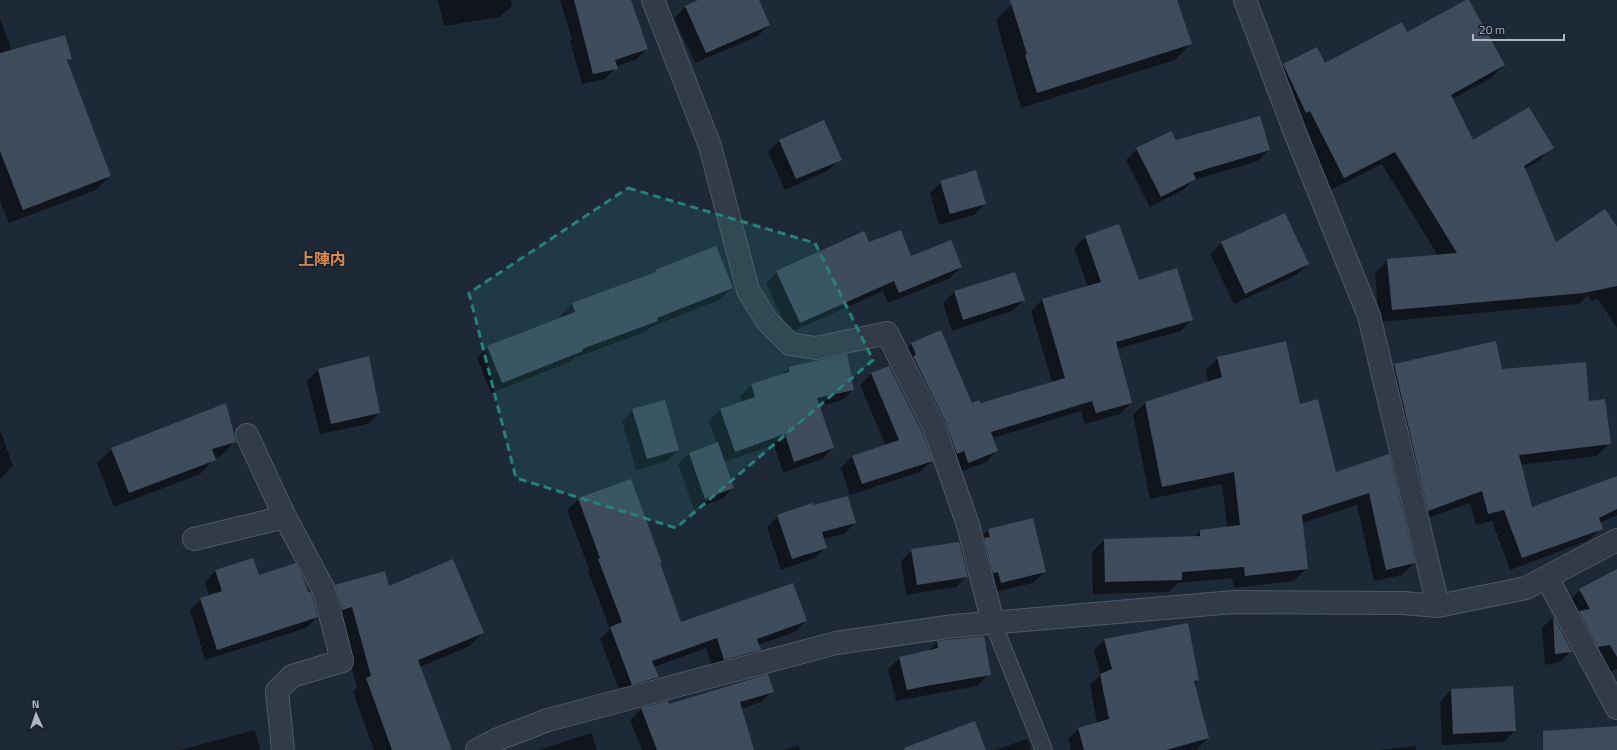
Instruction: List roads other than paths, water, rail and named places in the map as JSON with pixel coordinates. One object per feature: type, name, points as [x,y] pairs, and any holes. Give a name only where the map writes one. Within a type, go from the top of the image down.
[{"type":"street","points":[[653,0],[710,146],[748,290],[767,321],[790,344],[816,348],[887,333],[934,427],[968,525],[993,623]]},
{"type":"street","points":[[1245,0],[1294,130],[1369,316],[1438,606]]},
{"type":"street","points":[[247,435],[285,517],[324,590],[342,661],[292,676],[277,691],[283,750]]},
{"type":"street","points":[[194,540],[285,517]]},
{"type":"street","points":[[477,750],[496,740],[548,720],[836,643],[954,626],[1234,602],[1403,603],[1438,606],[1526,588],[1617,540]]},
{"type":"street","points":[[1547,578],[1617,708]]},
{"type":"lane","points":[[993,623],[1044,750]]},
{"type":"district","name":"上陣内","points":[[322,259]]}]
